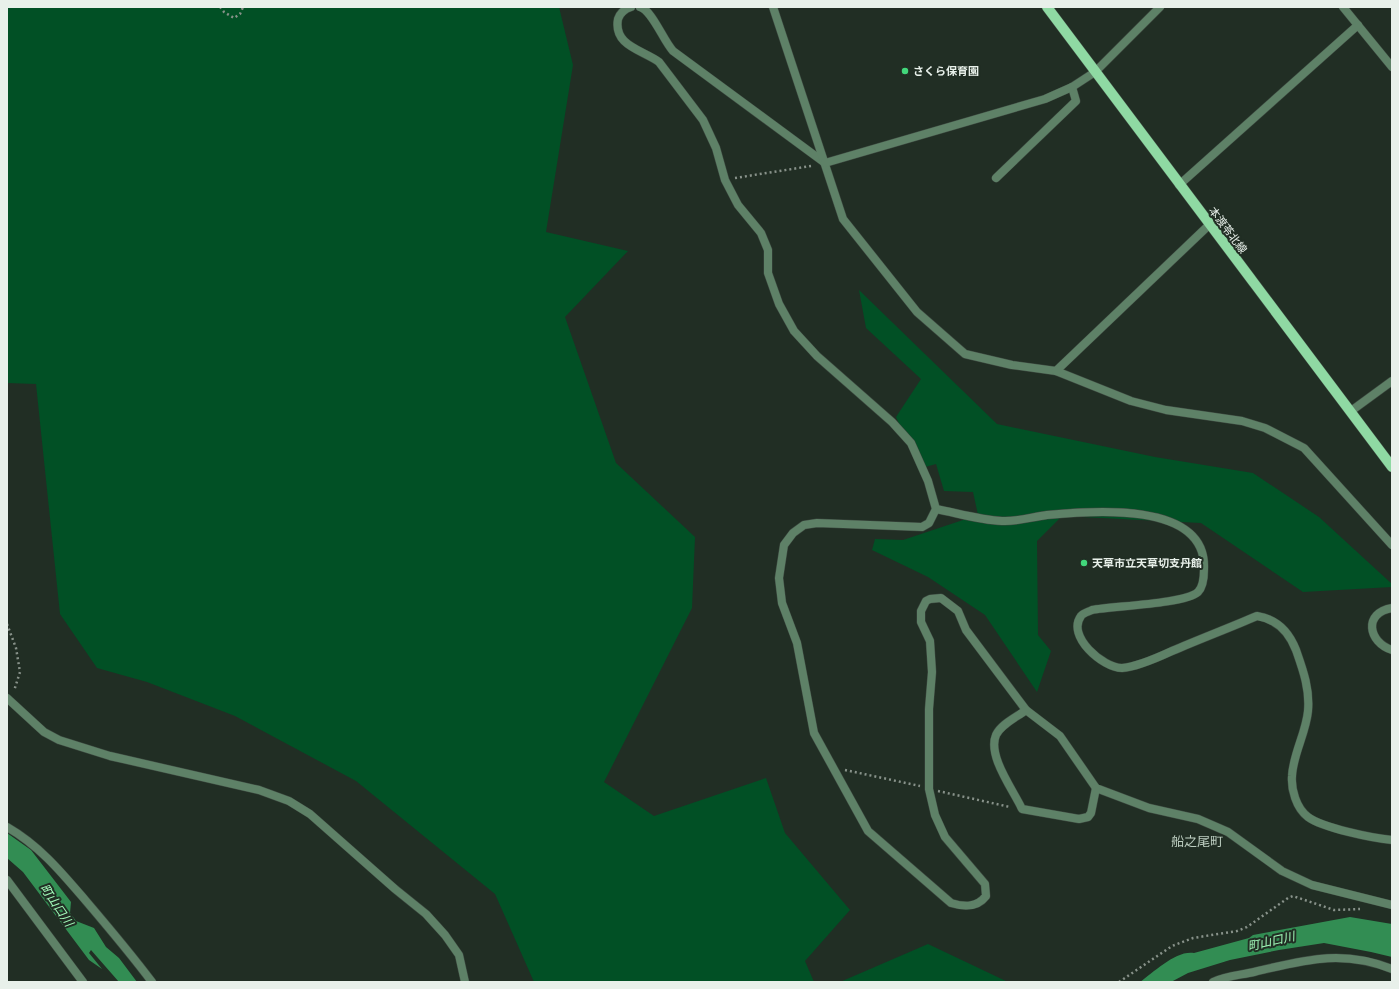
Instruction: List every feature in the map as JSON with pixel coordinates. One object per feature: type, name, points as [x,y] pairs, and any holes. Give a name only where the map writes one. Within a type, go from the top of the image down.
[{"type":"main road","name":"本渡苓北線","points":[[1047,7],[1392,467]]},
{"type":"street","points":[[631,7],[622,12],[618,18],[619,33],[630,47],[651,56],[659,62],[703,120],[716,148],[725,180],[738,205],[761,233],[768,250],[768,273],[779,304],[794,331],[817,356],[892,422],[910,443],[928,481],[936,509],[929,523],[922,527],[817,523],[804,525],[793,533],[784,545],[779,578],[782,603],[797,643],[814,733],[868,831],[951,903],[963,907],[981,902],[986,896],[985,884],[945,837],[935,816],[930,789],[929,708],[932,672],[930,641],[921,622],[921,611],[926,601],[941,598],[958,611],[966,630],[1026,710],[1060,736],[1096,788],[1149,808],[1198,819],[1228,832],[1282,871],[1312,885],[1392,905]]},
{"type":"street","points":[[640,7],[649,12],[666,43],[673,50],[825,163]]},
{"type":"street","points":[[773,7],[843,218],[917,312],[965,354],[1012,365],[1056,371],[1131,401],[1166,410],[1242,421],[1265,428],[1304,448],[1392,545]]},
{"type":"street","points":[[825,163],[1045,99],[1072,87],[1095,72],[1160,7]]},
{"type":"street","points":[[1343,7],[1392,67]]},
{"type":"street","points":[[1179,185],[1358,25]]},
{"type":"street","points":[[996,178],[1076,101],[1072,87]]},
{"type":"street","points":[[1056,371],[1209,225]]},
{"type":"street","points":[[1351,411],[1392,381]]},
{"type":"street","points":[[936,509],[1002,522],[1046,515],[1103,511],[1131,513],[1159,518],[1184,530],[1197,542],[1204,563],[1204,579],[1198,592],[1184,599],[1092,610],[1082,615],[1078,625],[1079,635],[1089,650],[1105,663],[1122,668],[1154,658],[1257,616],[1267,618],[1283,628],[1293,641],[1306,678],[1308,712],[1292,775],[1292,790],[1298,804],[1306,816],[1318,822],[1377,838],[1392,840]]},
{"type":"street","points":[[1392,608],[1385,609],[1374,617],[1371,626],[1374,637],[1384,647],[1392,650]]},
{"type":"street","points":[[9,700],[44,732],[59,740],[110,756],[259,790],[289,801],[310,814],[395,890],[426,914],[445,935],[459,955],[464,982]]},
{"type":"street","points":[[1026,710],[1004,726],[996,736],[995,746],[997,758],[1006,782],[1022,810],[1079,818],[1088,817],[1091,813],[1096,788]]},
{"type":"street","points":[[7,827],[24,837],[49,858],[125,946],[152,982]]},
{"type":"street","points":[[7,880],[83,982]]},
{"type":"street","points":[[1213,982],[1323,957],[1349,957],[1379,964],[1392,969]]},
{"type":"path","points":[[220,7],[224,12],[234,18],[240,14],[243,7]]},
{"type":"path","points":[[725,180],[825,163]]},
{"type":"path","points":[[7,624],[16,648],[20,672],[9,700]]},
{"type":"path","points":[[852,771],[930,789]]},
{"type":"path","points":[[940,791],[1022,810]]},
{"type":"path","points":[[1119,982],[1172,946],[1193,938],[1237,931],[1247,927],[1293,896],[1334,910],[1368,909]]},
{"type":"shaded area","points":[[7,7],[559,7],[573,65],[546,232],[628,251],[565,317],[616,463],[695,537],[692,608],[604,782],[654,816],[766,778],[785,833],[850,910],[805,961],[814,982],[534,982],[495,894],[356,781],[235,716],[147,682],[97,668],[60,614],[36,384],[7,383]]},
{"type":"shaded area","points":[[859,290],[997,424],[1155,457],[1253,473],[1319,517],[1392,584],[1392,587],[1303,592],[1201,523],[1062,516],[1037,541],[1038,635],[1051,651],[1037,692],[985,615],[928,577],[872,550],[875,539],[903,540],[978,515],[973,492],[944,491],[936,464],[918,469],[896,417],[921,379],[866,328]]},
{"type":"shaded area","points":[[928,944],[1008,982],[840,982]]},
{"type":"water","name":"町山口川","points":[[7,833],[31,850],[71,902],[70,913],[76,921],[94,928],[106,947],[119,958],[137,982],[119,982],[91,950],[89,953],[102,969],[89,960],[23,872],[7,858]]},
{"type":"water","name":"町山口川","points":[[1350,917],[1392,924],[1392,957],[1324,943],[1230,960],[1188,973],[1171,982],[1140,982],[1173,958],[1180,955],[1194,953],[1249,938],[1253,935]]},
{"type":"place","name":"さくら保育園","points":[[905,71]]},
{"type":"place","name":"天草市立天草切支丹館","points":[[1084,563]]},
{"type":"district","name":"船之尾町","points":[[1197,841]]}]
